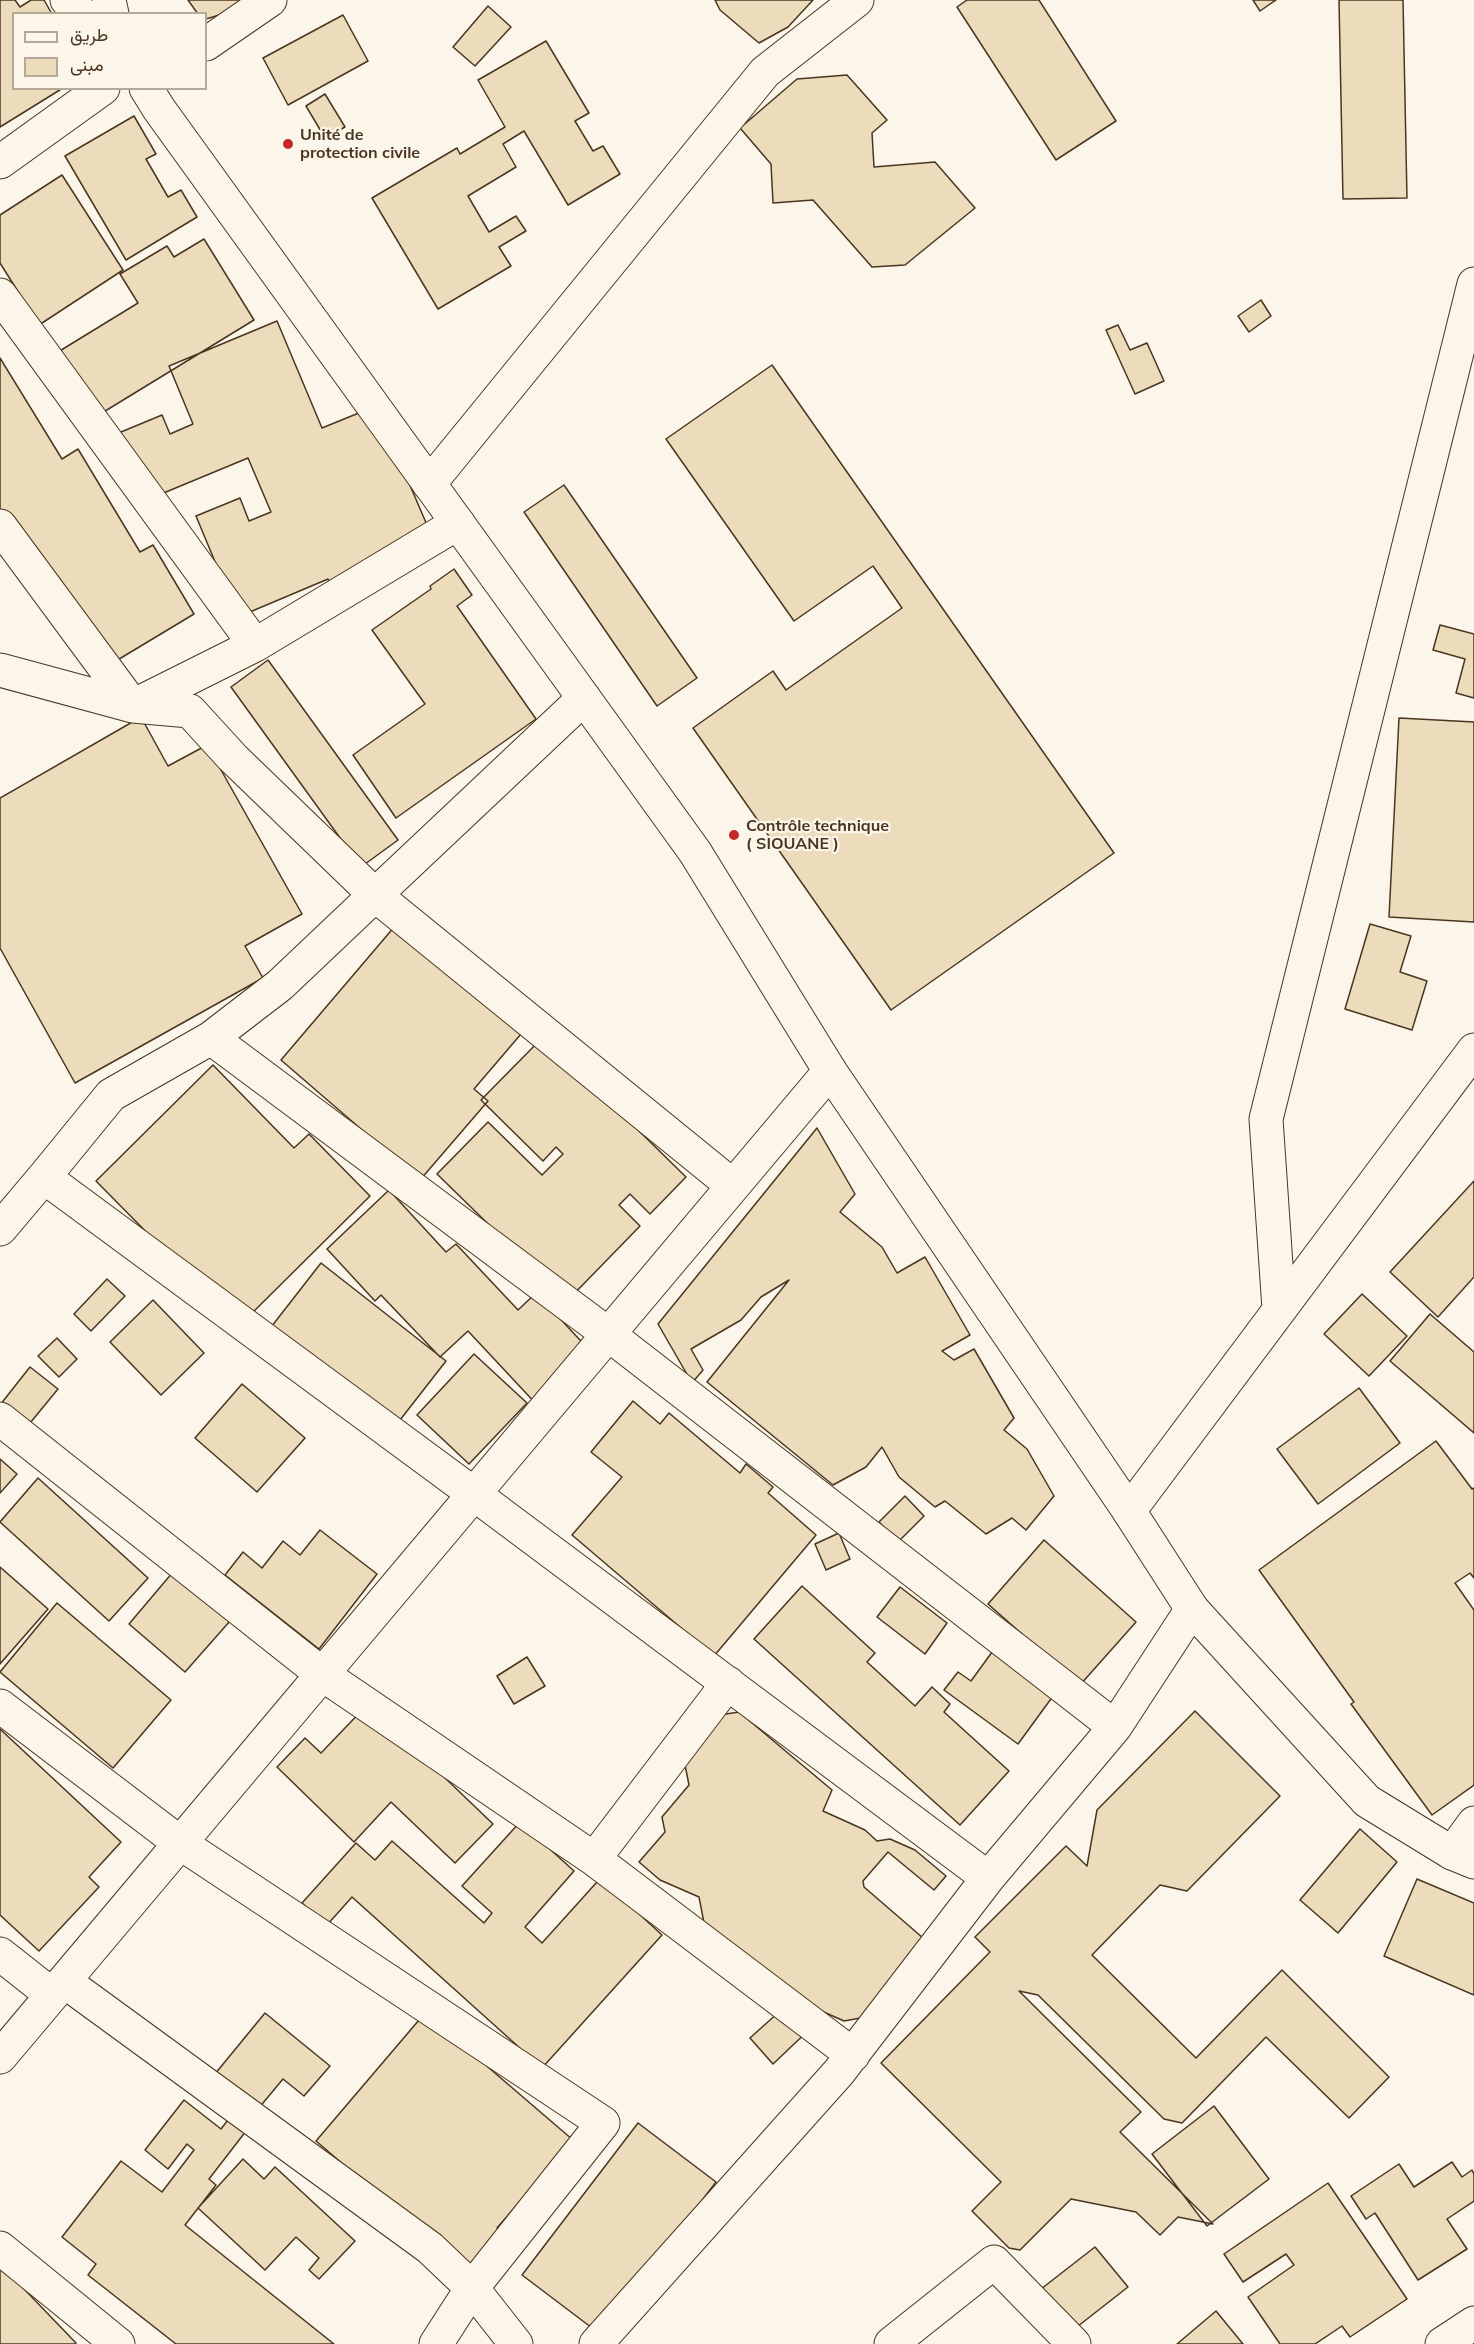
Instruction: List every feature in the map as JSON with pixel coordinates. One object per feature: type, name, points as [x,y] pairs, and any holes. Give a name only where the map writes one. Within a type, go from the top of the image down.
[{"type":"street","points":[[67,0],[80,12]]},
{"type":"street","points":[[207,43],[270,0]]},
{"type":"street","points":[[429,484],[765,72],[857,0]]},
{"type":"street","points":[[0,162],[100,90]]},
{"type":"street","points":[[147,90],[694,852],[830,1071],[1129,1511],[1192,1609],[1367,1801],[1463,1858],[1474,1823]]},
{"type":"street","points":[[1279,1309],[1266,1119],[1474,284]]},
{"type":"street","points":[[0,295],[255,645]]},
{"type":"street","points":[[133,706],[255,645],[458,523]]},
{"type":"street","points":[[0,526],[133,706]]},
{"type":"street","points":[[0,670],[133,706],[190,711],[233,758],[375,895],[733,1186]]},
{"type":"street","points":[[0,1229],[111,1095],[211,1038],[280,986],[584,698]]},
{"type":"street","points":[[211,1038],[608,1334],[1115,1727]]},
{"type":"street","points":[[1129,1511],[1474,1050]]},
{"type":"street","points":[[0,2057],[830,1071]]},
{"type":"street","points":[[44,1177],[474,1494],[988,1878]]},
{"type":"street","points":[[0,1419],[322,1674],[594,1859],[853,2055]]},
{"type":"street","points":[[596,2344],[853,2055],[988,1878],[1115,1727],[1192,1609]]},
{"type":"street","points":[[594,1859],[728,1683]]},
{"type":"street","points":[[0,1706],[180,1843],[603,2123],[472,2288],[436,2344]]},
{"type":"street","points":[[0,1954],[58,1988],[430,2248],[472,2288],[516,2344]]},
{"type":"street","points":[[0,2248],[118,2344]]},
{"type":"street","points":[[891,2344],[994,2262],[1074,2344]]},
{"type":"street","points":[[1442,2344],[1474,2323]]},
{"type":"building","points":[[0,0],[15,0],[20,7],[31,0],[44,0],[51,12],[12,12],[12,90],[60,90],[0,127]]},
{"type":"building","points":[[188,0],[250,0],[236,10],[207,19],[207,12],[197,12]]},
{"type":"building","points":[[715,0],[813,0],[788,27],[759,43],[720,10]]},
{"type":"building","points":[[967,0],[1039,0],[1116,121],[1056,160],[957,7]]},
{"type":"building","points":[[1253,0],[1276,0],[1260,11]]},
{"type":"building","points":[[1339,0],[1403,0],[1407,198],[1343,199]]},
{"type":"building","points":[[488,6],[511,27],[475,66],[453,47]]},
{"type":"building","points":[[343,15],[368,61],[288,105],[263,58]]},
{"type":"building","points":[[546,41],[589,113],[575,121],[593,151],[603,146],[620,174],[568,205],[524,131],[503,144],[516,167],[468,196],[489,232],[516,216],[526,231],[499,247],[511,266],[438,309],[372,198],[457,148],[460,154],[505,127],[478,80]]},
{"type":"building","points":[[847,75],[887,120],[872,133],[874,167],[935,162],[975,208],[905,265],[872,267],[813,200],[773,203],[771,164],[740,128],[797,79]]},
{"type":"building","points":[[325,94],[345,127],[325,138],[306,106]]},
{"type":"building","points":[[134,116],[156,154],[146,159],[168,197],[181,190],[197,217],[126,260],[65,156]]},
{"type":"building","points":[[62,175],[123,270],[39,325],[0,263],[0,215]]},
{"type":"building","points":[[204,239],[254,320],[97,416],[58,352],[138,303],[120,274],[167,246],[174,257]]},
{"type":"building","points":[[1261,300],[1271,316],[1249,332],[1238,316]]},
{"type":"building","points":[[277,321],[322,428],[376,406],[436,546],[332,589],[328,579],[238,617],[196,516],[240,498],[249,521],[271,512],[248,458],[137,504],[109,437],[162,415],[170,434],[193,424],[169,366]]},
{"type":"building","points":[[1118,325],[1130,350],[1147,343],[1164,381],[1135,394],[1106,330]]},
{"type":"building","points":[[0,358],[62,459],[78,449],[140,552],[153,545],[194,614],[91,676],[0,526]]},
{"type":"building","points":[[772,365],[1114,853],[891,1010],[693,728],[773,671],[786,690],[902,608],[873,566],[794,621],[666,439]]},
{"type":"building","points":[[564,485],[697,678],[657,706],[524,512]]},
{"type":"building","points":[[454,569],[472,595],[457,606],[536,719],[396,818],[353,755],[425,704],[372,630],[431,589],[430,586]]},
{"type":"building","points":[[1440,625],[1474,634],[1474,698],[1456,693],[1465,659],[1433,650]]},
{"type":"building","points":[[268,660],[398,840],[361,867],[231,687]]},
{"type":"building","points":[[141,717],[168,766],[207,745],[302,914],[245,946],[263,978],[75,1083],[0,948],[0,798]]},
{"type":"building","points":[[1399,718],[1474,722],[1474,922],[1389,917]]},
{"type":"building","points":[[1370,924],[1411,936],[1400,972],[1427,981],[1412,1030],[1345,1009]]},
{"type":"building","points":[[395,926],[521,1034],[474,1089],[488,1101],[420,1180],[281,1060]]},
{"type":"building","points":[[543,1037],[686,1177],[650,1214],[630,1194],[619,1205],[640,1226],[567,1301],[437,1174],[488,1122],[542,1175],[563,1154],[556,1147],[543,1161],[481,1100]]},
{"type":"building","points":[[213,1065],[294,1148],[309,1134],[370,1196],[239,1326],[96,1181]]},
{"type":"building","points":[[817,1128],[855,1194],[840,1212],[882,1247],[897,1273],[925,1257],[970,1335],[942,1351],[954,1360],[974,1349],[1014,1418],[1004,1430],[1027,1449],[1054,1496],[1026,1530],[1012,1518],[986,1534],[945,1501],[935,1507],[899,1477],[882,1447],[866,1467],[833,1485],[707,1382],[789,1280],[761,1297],[741,1320],[691,1349],[703,1370],[692,1383],[658,1324]]},
{"type":"building","points":[[1474,1181],[1474,1277],[1438,1317],[1390,1272]]},
{"type":"building","points":[[389,1190],[446,1252],[456,1244],[518,1310],[536,1293],[594,1355],[539,1407],[468,1331],[440,1357],[381,1295],[375,1301],[327,1249]]},
{"type":"building","points":[[321,1263],[446,1361],[393,1429],[268,1331]]},
{"type":"building","points":[[107,1279],[125,1296],[91,1331],[74,1314]]},
{"type":"building","points":[[1362,1294],[1407,1336],[1369,1376],[1324,1334]]},
{"type":"building","points":[[153,1300],[204,1353],[161,1395],[110,1342]]},
{"type":"building","points":[[1430,1314],[1474,1352],[1474,1433],[1390,1361]]},
{"type":"building","points":[[57,1338],[77,1359],[59,1377],[38,1356]]},
{"type":"building","points":[[474,1354],[527,1403],[469,1464],[417,1415]]},
{"type":"building","points":[[30,1367],[58,1389],[21,1434],[0,1405]]},
{"type":"building","points":[[242,1384],[305,1438],[257,1492],[195,1438]]},
{"type":"building","points":[[1359,1388],[1400,1443],[1318,1504],[1277,1449]]},
{"type":"building","points":[[633,1401],[660,1424],[669,1413],[740,1473],[746,1464],[773,1487],[768,1493],[816,1535],[714,1656],[572,1535],[622,1477],[591,1452]]},
{"type":"building","points":[[1436,1441],[1472,1489],[1474,1488],[1474,1578],[1470,1573],[1455,1583],[1474,1610],[1474,1785],[1432,1815],[1351,1704],[1354,1702],[1259,1570]]},
{"type":"building","points":[[0,1459],[17,1474],[0,1493]]},
{"type":"building","points":[[38,1478],[148,1578],[109,1621],[0,1522]]},
{"type":"building","points":[[905,1496],[924,1516],[898,1542],[879,1522]]},
{"type":"building","points":[[320,1530],[377,1574],[319,1649],[225,1575],[243,1552],[262,1568],[283,1541],[300,1555]]},
{"type":"building","points":[[839,1533],[850,1559],[826,1570],[815,1544]]},
{"type":"building","points":[[1044,1540],[1136,1622],[1080,1685],[988,1604]]},
{"type":"building","points":[[0,1567],[48,1609],[0,1664]]},
{"type":"building","points":[[173,1572],[230,1621],[185,1672],[129,1624]]},
{"type":"building","points":[[802,1586],[875,1653],[867,1662],[915,1706],[932,1687],[950,1704],[944,1712],[1009,1771],[960,1825],[754,1639]]},
{"type":"building","points":[[900,1587],[947,1623],[925,1654],[877,1617]]},
{"type":"building","points":[[57,1603],[171,1700],[113,1768],[0,1672]]},
{"type":"building","points":[[995,1648],[1056,1692],[1018,1744],[944,1690],[958,1672],[971,1681]]},
{"type":"building","points":[[527,1657],[545,1686],[514,1704],[497,1676]]},
{"type":"building","points":[[368,1704],[493,1824],[455,1863],[391,1802],[354,1842],[277,1767],[305,1738],[321,1753]]},
{"type":"building","points":[[1195,1711],[1280,1796],[1187,1891],[1160,1885],[1092,1955],[1196,2058],[1282,1970],[1389,2077],[1349,2118],[1266,2037],[1182,2123],[1164,2119],[1038,1995],[1019,1991],[1141,2112],[1120,2132],[1213,2224],[1178,2217],[1160,2235],[1136,2212],[1071,2199],[1020,2250],[1009,2248],[972,2211],[1001,2182],[881,2063],[990,1952],[975,1937],[1066,1846],[1087,1866],[1097,1810]]},
{"type":"building","points":[[739,1712],[832,1790],[823,1811],[865,1830],[877,1841],[890,1839],[915,1850],[946,1876],[934,1890],[888,1852],[863,1881],[864,1887],[930,1944],[877,2015],[844,2021],[781,1993],[705,1928],[699,1897],[660,1880],[639,1862],[665,1832],[662,1817],[689,1785],[684,1760],[707,1717]]},
{"type":"building","points":[[0,1729],[121,1842],[89,1877],[99,1887],[39,1951],[0,1915]]},
{"type":"building","points":[[520,1822],[574,1871],[525,1927],[542,1943],[606,1872],[625,1901],[662,1935],[542,2068],[352,1897],[327,1925],[302,1903],[356,1843],[375,1860],[392,1841],[484,1923],[492,1913],[462,1886]]},
{"type":"building","points":[[1360,1829],[1397,1862],[1338,1933],[1300,1900]]},
{"type":"building","points":[[1417,1879],[1474,1903],[1474,1995],[1384,1956]]},
{"type":"building","points":[[790,2002],[812,2027],[773,2064],[750,2038]]},
{"type":"building","points":[[265,2013],[330,2066],[304,2096],[283,2079],[253,2115],[210,2080]]},
{"type":"building","points":[[425,2013],[573,2140],[497,2228],[505,2234],[471,2274],[316,2141]]},
{"type":"building","points":[[244,2099],[253,2122],[209,2179],[216,2185],[185,2225],[334,2344],[176,2344],[88,2275],[96,2264],[62,2237],[121,2161],[162,2192],[194,2150],[187,2144],[168,2169],[145,2150],[184,2100],[221,2129]]},
{"type":"building","points":[[1214,2106],[1269,2179],[1207,2226],[1152,2154]]},
{"type":"building","points":[[638,2123],[716,2182],[600,2334],[522,2275]]},
{"type":"building","points":[[243,2159],[264,2179],[275,2167],[355,2241],[319,2279],[309,2270],[319,2258],[296,2237],[265,2270],[198,2208]]},
{"type":"building","points":[[1452,2162],[1462,2177],[1472,2170],[1474,2174],[1474,2201],[1447,2219],[1467,2249],[1418,2280],[1375,2213],[1366,2219],[1351,2196],[1399,2164],[1414,2187]]},
{"type":"building","points":[[1328,2183],[1407,2299],[1350,2337],[1342,2326],[1315,2344],[1280,2344],[1248,2297],[1294,2265],[1286,2254],[1243,2282],[1224,2254]]},
{"type":"building","points":[[1095,2247],[1128,2287],[1073,2330],[1041,2289]]},
{"type":"building","points":[[0,2264],[76,2343],[75,2344],[0,2344]]},
{"type":"building","points":[[1216,2311],[1243,2344],[1177,2344]]},
{"type":"place","name":"Unité de protection civile","points":[[288,144]]},
{"type":"place","name":"Contrôle technique ( SIOUANE )","points":[[734,835]]}]
